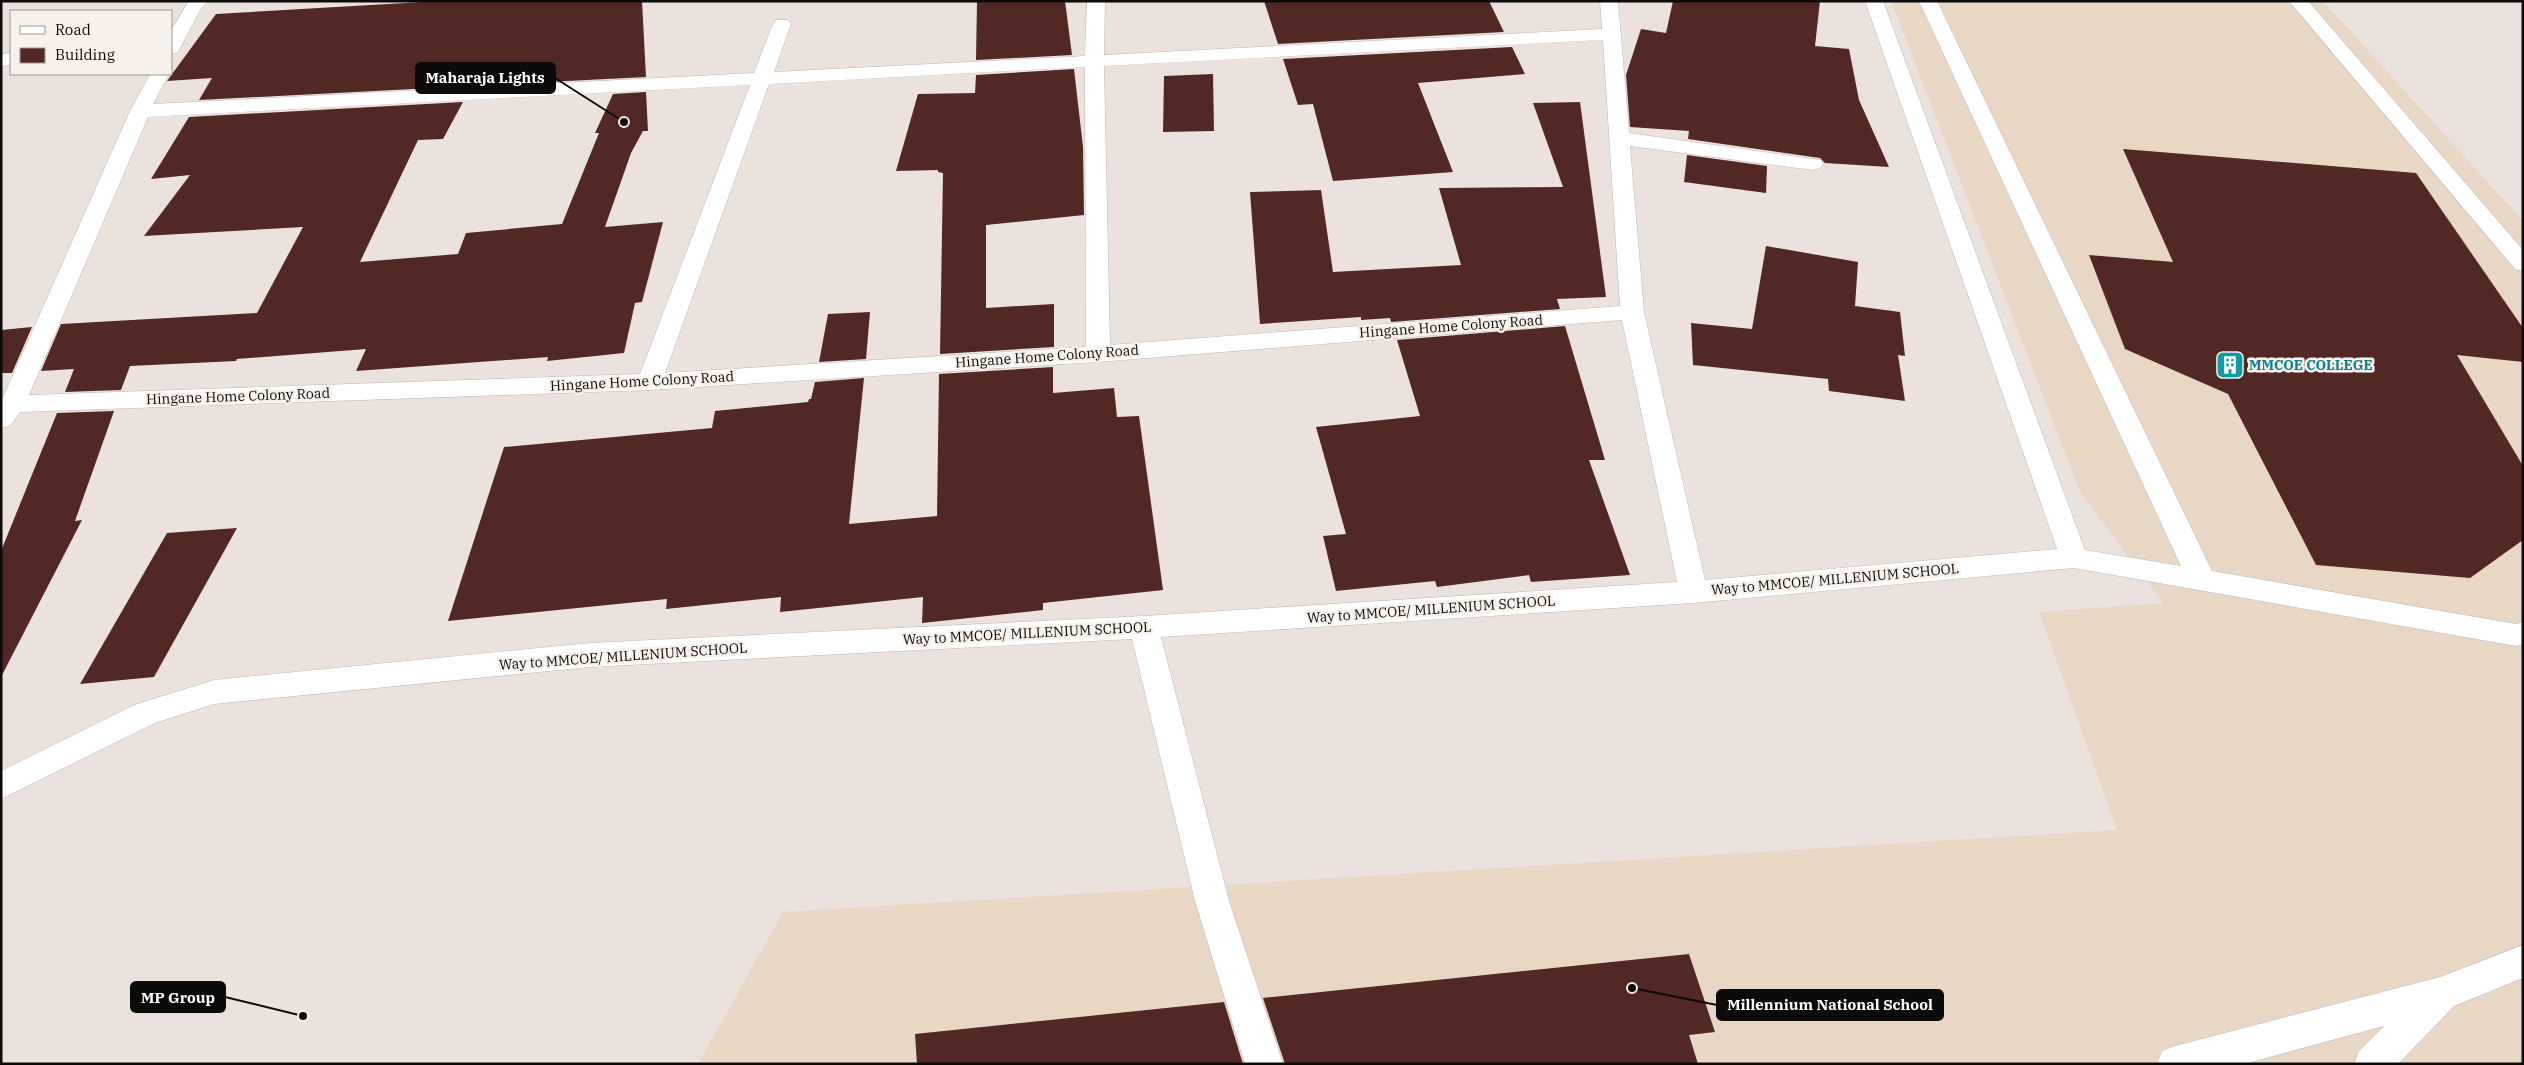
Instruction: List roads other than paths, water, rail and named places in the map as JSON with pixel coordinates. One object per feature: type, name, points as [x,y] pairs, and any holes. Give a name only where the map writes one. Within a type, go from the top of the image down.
[{"type":"street","points":[[172,45],[192,8],[199,1]]},
{"type":"street","points":[[1096,1],[1094,63],[1098,354]]},
{"type":"street","points":[[1609,1],[1632,312],[1693,592]]},
{"type":"street","points":[[1874,1],[2074,558]]},
{"type":"street","points":[[1928,1],[2202,580]]},
{"type":"street","points":[[2298,1],[2523,264]]},
{"type":"street","points":[[649,382],[782,24]]},
{"type":"street","points":[[140,111],[1094,63],[1610,34]]},
{"type":"street","name":"Hingane Home Colony Road","points":[[158,75],[7,412],[649,382],[1098,354],[1632,312]]},
{"type":"street","points":[[1619,138],[1813,164]]},
{"type":"street","name":"Way to MMCOE/ MILLENIUM SCHOOL","points":[[1,786],[145,714],[214,692],[590,655],[1144,627],[1693,592],[2074,558],[2516,635],[2523,633]]},
{"type":"street","points":[[1144,627],[1212,902],[1264,1064]]},
{"type":"street","points":[[2175,1064],[2440,994],[2523,961]]},
{"type":"street","points":[[2372,1064],[2440,994]]},
{"type":"place","name":"Maharaja Lights","points":[[624,122]]},
{"type":"place","name":"MMCOE COLLEGE","points":[[2230,365]]},
{"type":"place","name":"Millennium National School","points":[[1632,988]]},
{"type":"place","name":"MP Group","points":[[303,1016]]}]
